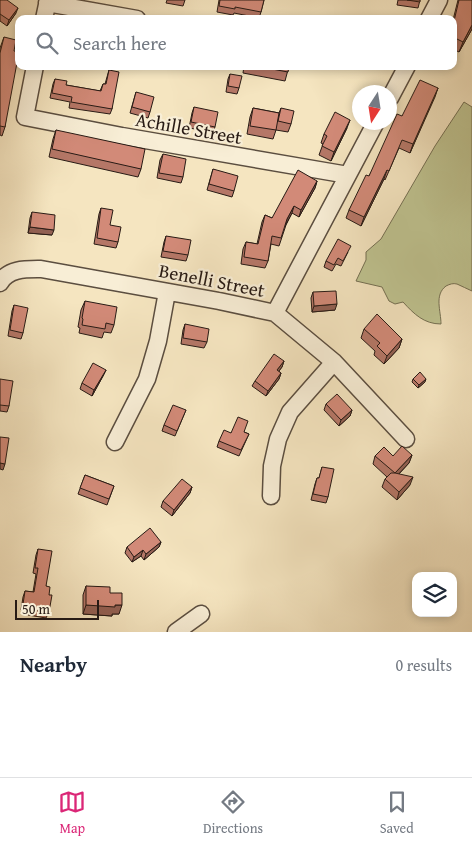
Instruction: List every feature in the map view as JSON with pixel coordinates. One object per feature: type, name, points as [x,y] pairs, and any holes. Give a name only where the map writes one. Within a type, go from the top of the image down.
[{"type":"street","points":[[431,15],[439,0]]},
{"type":"street","points":[[45,15],[48,1],[117,15]]},
{"type":"street","name":"Achille Street","points":[[34,70],[25,117],[348,176]]},
{"type":"street","points":[[395,85],[401,70]]},
{"type":"street","points":[[275,313],[372,130]]},
{"type":"street","name":"Benelli Street","points":[[0,283],[2,279],[22,268],[42,269],[275,313],[334,362],[406,439]]},
{"type":"street","points":[[115,442],[147,379],[158,341],[167,292]]},
{"type":"street","points":[[271,496],[272,466],[278,439],[290,412],[334,362]]},
{"type":"street","points":[[176,632],[201,614]]},
{"type":"green space","points":[[464,102],[472,107],[472,291],[456,284],[446,286],[442,290],[439,299],[441,324],[435,324],[424,320],[403,302],[395,304],[389,301],[382,287],[356,281],[366,260],[366,252],[381,239],[435,146]]},
{"type":"building","points":[[0,0],[7,0],[18,8],[9,20],[0,14]]},
{"type":"building","points":[[220,0],[264,0],[261,12],[219,6]]},
{"type":"building","points":[[459,0],[472,0],[472,25],[463,42],[457,39],[457,15],[455,15]]},
{"type":"building","points":[[4,37],[15,40],[16,70],[5,127],[0,126],[0,53]]},
{"type":"building","points":[[109,70],[119,72],[112,109],[71,102],[72,97],[52,93],[55,79],[67,81],[66,85],[101,91],[103,84],[106,84]]},
{"type":"building","points":[[230,74],[242,76],[239,88],[228,86]]},
{"type":"building","points":[[420,80],[438,88],[413,144],[402,140],[389,171],[387,170],[364,217],[349,210],[366,175],[369,176],[390,130],[397,130],[397,114],[402,116]]},
{"type":"building","points":[[136,92],[154,97],[150,112],[132,107]]},
{"type":"building","points":[[194,107],[218,112],[215,127],[191,122]]},
{"type":"building","points":[[253,108],[279,113],[276,130],[250,126]]},
{"type":"building","points":[[281,108],[294,111],[291,124],[278,121]]},
{"type":"building","points":[[335,112],[350,120],[334,152],[322,146],[327,136],[324,134]]},
{"type":"building","points":[[56,130],[145,149],[141,169],[52,149]]},
{"type":"building","points":[[163,154],[186,159],[183,177],[159,173]]},
{"type":"building","points":[[213,169],[238,176],[234,191],[209,184]]},
{"type":"building","points":[[298,170],[317,181],[301,210],[294,206],[287,219],[281,238],[272,236],[268,261],[244,257],[246,242],[258,244],[265,215],[272,218]]},
{"type":"building","points":[[101,208],[113,210],[110,225],[121,227],[118,242],[97,238]]},
{"type":"building","points":[[32,212],[55,215],[54,230],[30,227]]},
{"type":"building","points":[[166,236],[191,240],[188,255],[163,251]]},
{"type":"building","points":[[338,239],[351,246],[343,261],[338,258],[334,265],[326,261]]},
{"type":"building","points":[[336,291],[337,304],[314,306],[313,292]]},
{"type":"building","points":[[85,301],[117,307],[114,325],[106,323],[105,329],[82,325]]},
{"type":"building","points":[[14,305],[28,308],[23,333],[10,330]]},
{"type":"building","points":[[377,314],[402,339],[387,356],[377,346],[380,343],[364,329]]},
{"type":"building","points":[[185,324],[209,329],[207,342],[183,338]]},
{"type":"building","points":[[274,354],[284,361],[277,370],[281,373],[268,391],[255,381]]},
{"type":"building","points":[[93,363],[106,370],[94,390],[82,383]]},
{"type":"building","points":[[420,372],[426,379],[419,385],[413,379]]},
{"type":"building","points":[[0,379],[13,381],[9,406],[0,405]]},
{"type":"building","points":[[337,394],[352,410],[341,420],[326,404]]},
{"type":"building","points":[[173,405],[186,410],[177,431],[164,425]]},
{"type":"building","points":[[238,417],[248,421],[244,432],[249,434],[241,450],[219,441],[224,430],[231,433]]},
{"type":"building","points":[[0,437],[9,438],[5,464],[0,463]]},
{"type":"building","points":[[402,446],[412,455],[395,473],[375,456],[384,447],[393,456]]},
{"type":"building","points":[[322,467],[334,469],[328,497],[313,494]]},
{"type":"building","points":[[391,473],[413,477],[399,492],[385,479]]},
{"type":"building","points":[[85,475],[114,486],[109,499],[80,488]]},
{"type":"building","points":[[182,479],[192,487],[174,510],[163,501]]},
{"type":"building","points":[[150,528],[161,542],[146,554],[143,550],[134,557],[127,547]]},
{"type":"building","points":[[38,549],[52,551],[46,586],[50,587],[49,595],[52,595],[49,612],[31,609],[31,605],[23,604],[25,591],[34,592],[38,568],[35,568]]},
{"type":"building","points":[[86,586],[110,587],[110,593],[122,593],[122,605],[115,605],[115,607],[86,605]]}]
